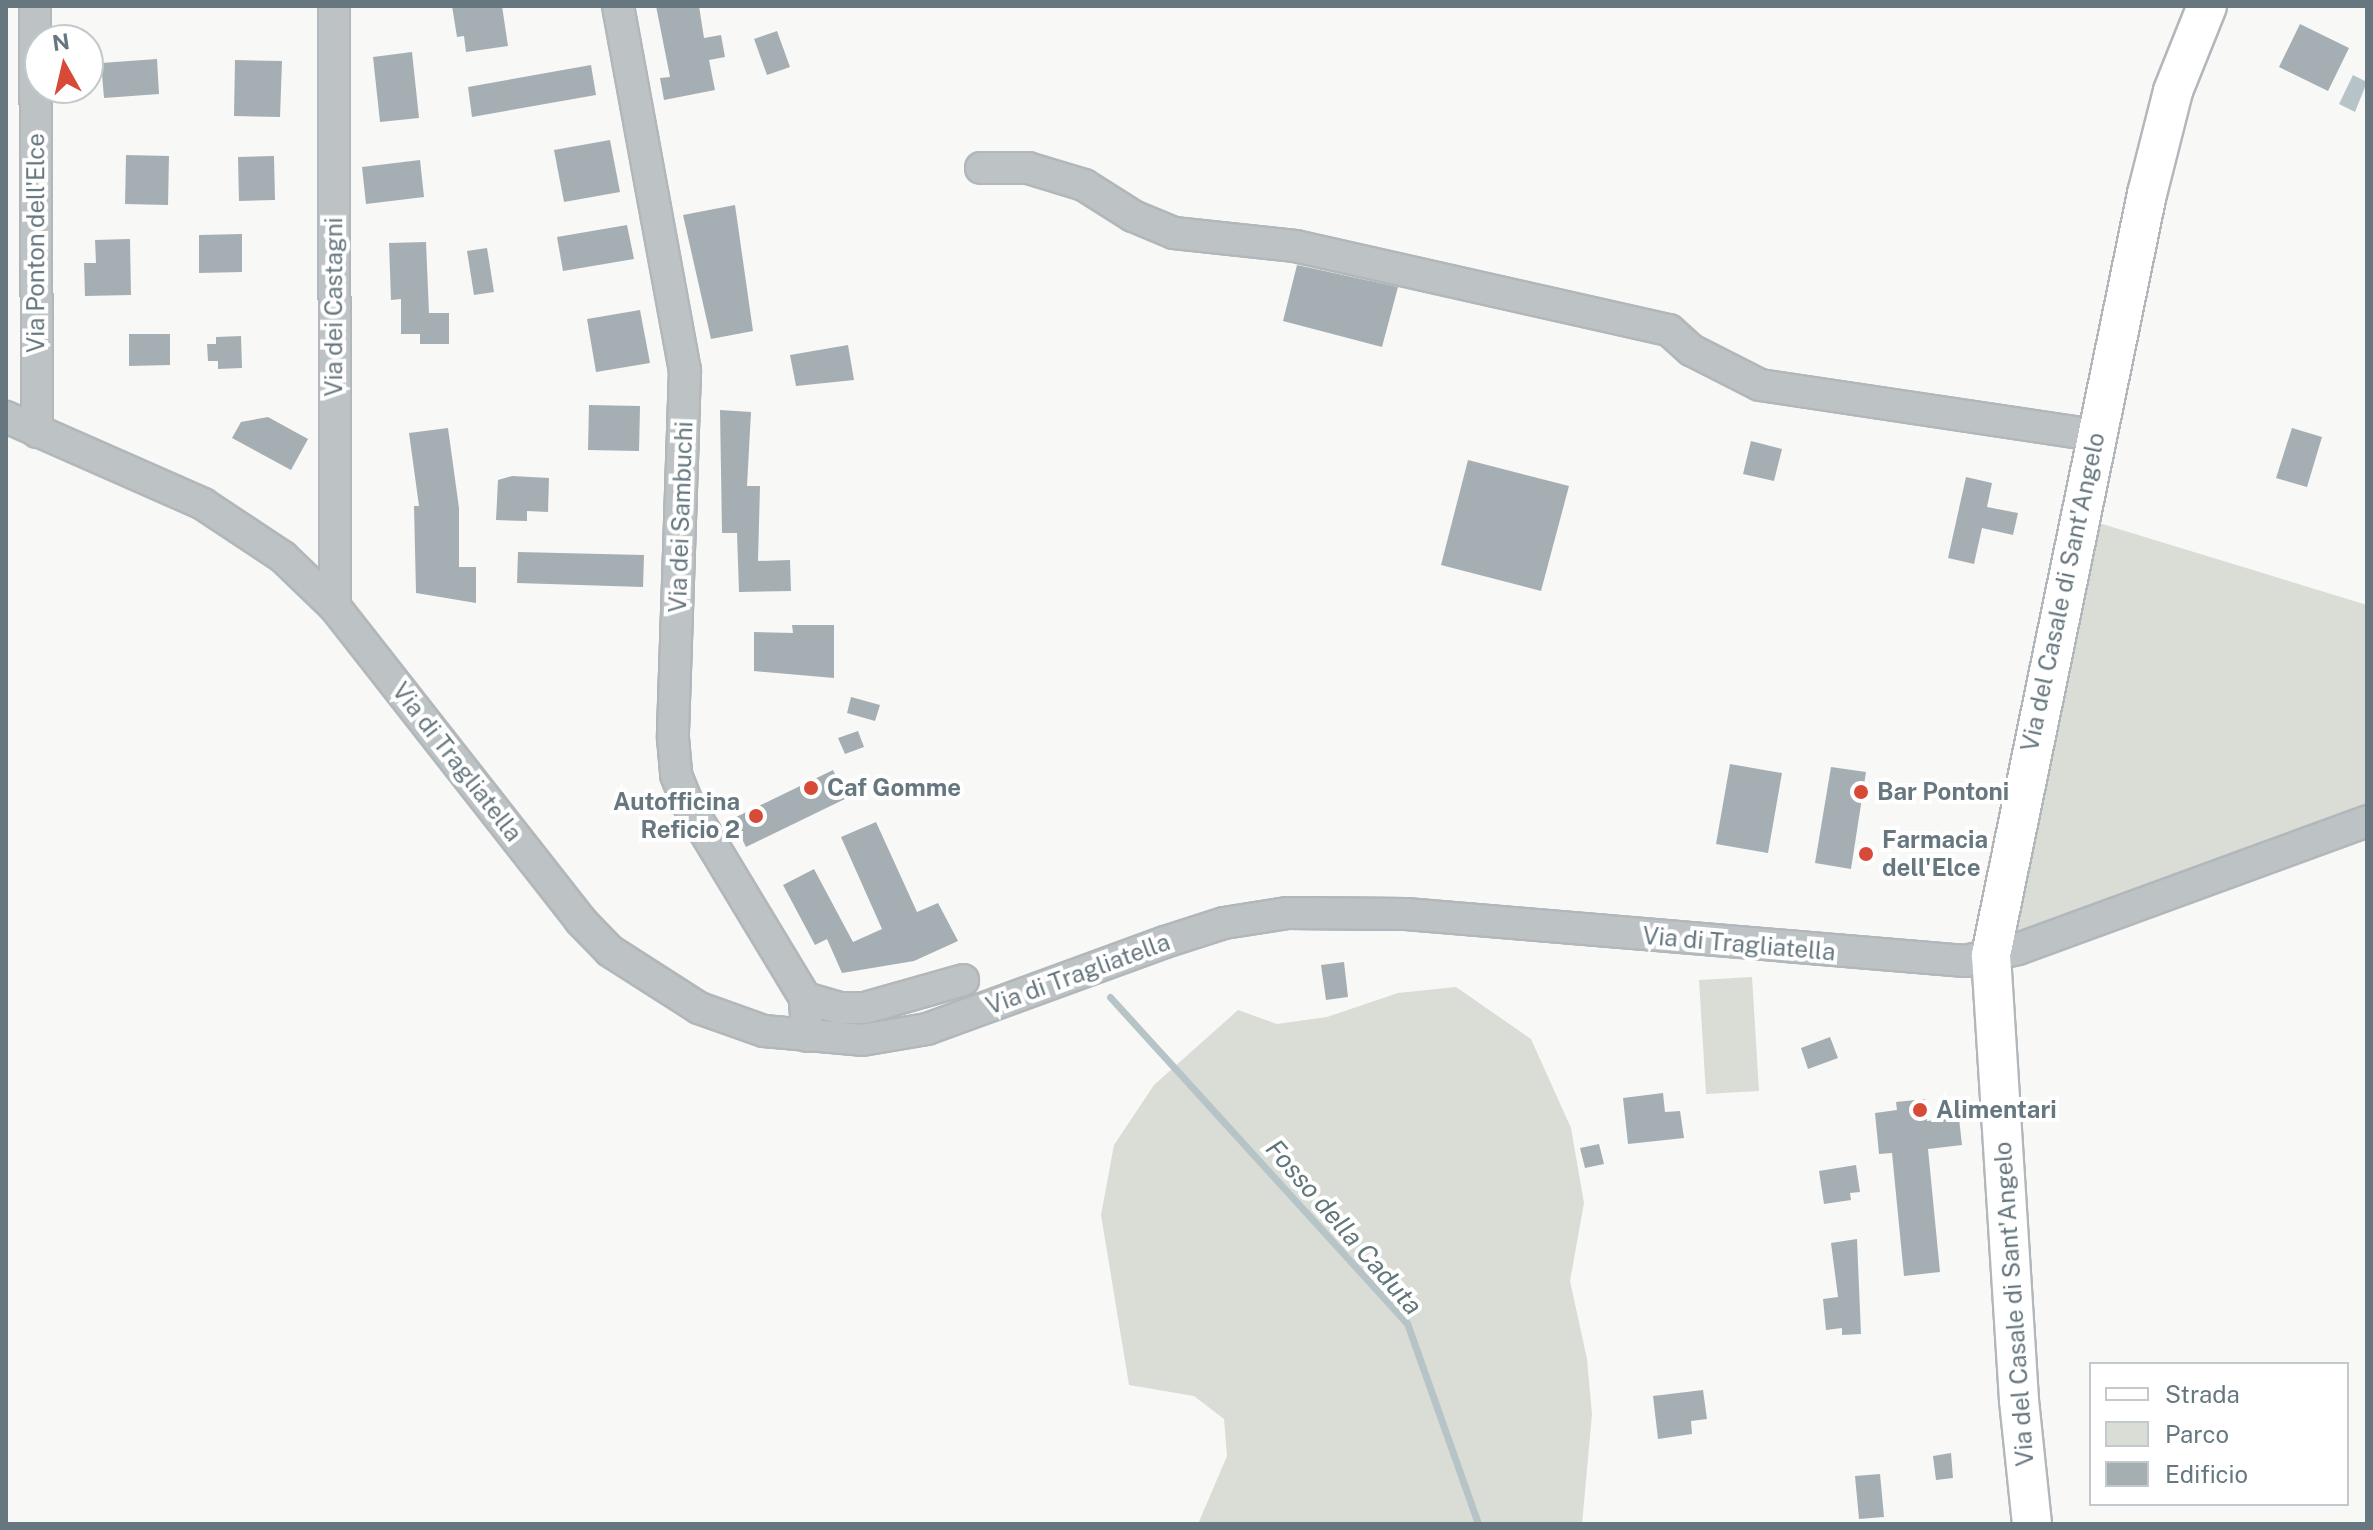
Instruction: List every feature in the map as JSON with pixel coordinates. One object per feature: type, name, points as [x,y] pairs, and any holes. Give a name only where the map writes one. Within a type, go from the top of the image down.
[{"type":"main road","name":"Via del Casale di Sant'Angelo","points":[[2032,1524],[2019,1400],[1991,955],[2095,435],[2173,91],[2207,6]]},
{"type":"street","name":"Via Ponton dell'Elce","points":[[35,6],[37,432]]},
{"type":"street","name":"Via dei Castagni","points":[[334,6],[335,607]]},
{"type":"street","name":"Via dei Sambuchi","points":[[618,6],[686,383],[673,738],[676,775],[805,998],[807,1036]]},
{"type":"street","points":[[981,168],[1028,168],[1084,185],[1133,216],[1174,233],[1295,246],[1669,330],[1691,350],[1760,385],[2095,435]]},
{"type":"street","name":"Via di Tragliatella","points":[[6,417],[239,524],[283,557],[335,607],[580,920],[610,951],[699,1008],[733,1024],[807,1036],[862,1040],[927,1029],[1224,923],[1348,911],[1781,949],[1965,961],[1991,955],[2367,821]]},
{"type":"street","points":[[805,998],[839,1008],[865,1008],[963,980]]},
{"type":"green space","points":[[2099,523],[2367,605],[2367,805],[2042,929],[2021,932],[2015,926],[2044,736]]},
{"type":"green space","points":[[1752,977],[1759,1091],[1706,1094],[1699,980]]},
{"type":"green space","points":[[1456,987],[1531,1039],[1571,1128],[1584,1203],[1570,1281],[1587,1359],[1592,1414],[1582,1524],[1198,1524],[1227,1456],[1224,1419],[1194,1396],[1129,1385],[1101,1215],[1114,1145],[1154,1085],[1238,1010],[1277,1024],[1327,1017],[1398,993]]},
{"type":"shaded area","points":[[2353,75],[2367,82],[2355,112],[2339,104]]},
{"type":"building","points":[[452,6],[502,6],[508,46],[466,52],[464,36],[457,37]]},
{"type":"building","points":[[656,6],[699,6],[704,38],[721,35],[725,57],[709,60],[715,90],[664,100],[660,78],[670,77]]},
{"type":"building","points":[[2300,24],[2349,48],[2328,91],[2279,67]]},
{"type":"building","points":[[777,31],[790,67],[767,75],[754,39]]},
{"type":"building","points":[[412,52],[419,118],[380,122],[373,57]]},
{"type":"building","points":[[157,59],[159,94],[104,98],[104,63]]},
{"type":"building","points":[[235,60],[282,61],[280,117],[234,116]]},
{"type":"building","points":[[591,65],[596,95],[472,117],[468,87]]},
{"type":"building","points":[[610,140],[620,192],[564,202],[554,150]]},
{"type":"building","points":[[126,155],[169,156],[168,205],[125,204]]},
{"type":"building","points":[[274,156],[275,200],[239,201],[238,157]]},
{"type":"building","points":[[420,160],[424,197],[366,204],[362,167]]},
{"type":"building","points":[[735,205],[753,331],[711,339],[683,215]]},
{"type":"building","points":[[627,225],[634,259],[563,271],[557,237]]},
{"type":"building","points":[[242,234],[242,272],[199,273],[199,235]]},
{"type":"building","points":[[130,239],[131,295],[85,296],[84,263],[96,263],[95,240]]},
{"type":"building","points":[[426,242],[429,313],[449,313],[449,344],[420,344],[420,334],[401,334],[401,299],[391,300],[389,243]]},
{"type":"building","points":[[487,248],[494,292],[474,295],[467,251]]},
{"type":"building","points":[[1297,265],[1398,287],[1382,347],[1283,321]]},
{"type":"building","points":[[640,310],[650,363],[596,372],[587,319]]},
{"type":"building","points":[[129,334],[170,334],[170,365],[129,366]]},
{"type":"building","points":[[241,336],[242,368],[218,369],[218,361],[208,361],[207,344],[216,344],[216,337]]},
{"type":"building","points":[[848,345],[854,380],[796,386],[790,355]]},
{"type":"building","points":[[589,405],[640,406],[639,451],[588,450]]},
{"type":"building","points":[[720,410],[751,412],[747,486],[760,486],[758,561],[790,560],[791,591],[739,592],[737,533],[722,533]]},
{"type":"building","points":[[268,417],[308,439],[291,470],[232,438],[241,422]]},
{"type":"building","points":[[448,428],[459,508],[459,567],[476,567],[476,603],[416,593],[414,506],[419,506],[409,433]]},
{"type":"building","points":[[2292,428],[2322,437],[2307,487],[2276,478]]},
{"type":"building","points":[[1751,441],[1782,449],[1774,481],[1743,474]]},
{"type":"building","points":[[1468,460],[1569,486],[1541,591],[1441,565]]},
{"type":"building","points":[[512,476],[549,478],[548,512],[527,511],[527,521],[496,520],[498,480]]},
{"type":"building","points":[[1966,477],[1992,483],[1987,507],[2018,513],[2013,535],[1982,528],[1974,564],[1948,558]]},
{"type":"building","points":[[518,552],[644,555],[643,587],[517,583]]},
{"type":"building","points":[[792,625],[834,625],[834,678],[754,671],[754,632],[793,633]]},
{"type":"building","points":[[851,697],[880,705],[875,721],[847,713]]},
{"type":"building","points":[[858,731],[864,747],[845,754],[838,738]]},
{"type":"building","points":[[1730,764],[1782,773],[1768,853],[1716,844]]},
{"type":"building","points":[[1831,767],[1866,772],[1851,869],[1815,863]]},
{"type":"building","points":[[833,770],[847,798],[746,847],[732,819]]},
{"type":"building","points":[[876,822],[917,912],[938,903],[958,941],[914,961],[842,973],[827,939],[815,945],[783,885],[814,869],[853,942],[882,929],[841,837]]},
{"type":"building","points":[[1344,962],[1348,997],[1326,1000],[1321,965]]},
{"type":"building","points":[[1830,1037],[1838,1058],[1808,1069],[1801,1048]]},
{"type":"building","points":[[1663,1093],[1665,1112],[1680,1111],[1684,1138],[1628,1144],[1623,1098]]},
{"type":"building","points":[[1925,1099],[1927,1121],[1959,1118],[1962,1145],[1928,1149],[1940,1272],[1904,1276],[1892,1153],[1879,1154],[1875,1113],[1897,1110],[1896,1102]]},
{"type":"building","points":[[1599,1144],[1604,1164],[1585,1168],[1580,1148]]},
{"type":"building","points":[[1856,1165],[1860,1192],[1850,1193],[1851,1200],[1824,1204],[1819,1171]]},
{"type":"building","points":[[1857,1239],[1861,1334],[1842,1335],[1842,1328],[1826,1330],[1823,1299],[1838,1297],[1831,1243]]},
{"type":"building","points":[[1703,1390],[1707,1419],[1691,1421],[1692,1434],[1658,1439],[1653,1396]]},
{"type":"building","points":[[1951,1453],[1953,1478],[1936,1480],[1933,1456]]},
{"type":"building","points":[[1880,1474],[1884,1517],[1859,1519],[1855,1476]]},
{"type":"waterway","name":"Fosso della Caduta","points":[[1110,997],[1407,1323],[1478,1524]]},
{"type":"place","name":"Caf Gomme","points":[[811,788]]},
{"type":"place","name":"Bar Pontoni","points":[[1861,792]]},
{"type":"place","name":"Autofficina Reficio 2","points":[[756,816]]},
{"type":"place","name":"Farmacia dell'Elce","points":[[1866,854]]},
{"type":"place","name":"Alimentari","points":[[1920,1110]]}]
